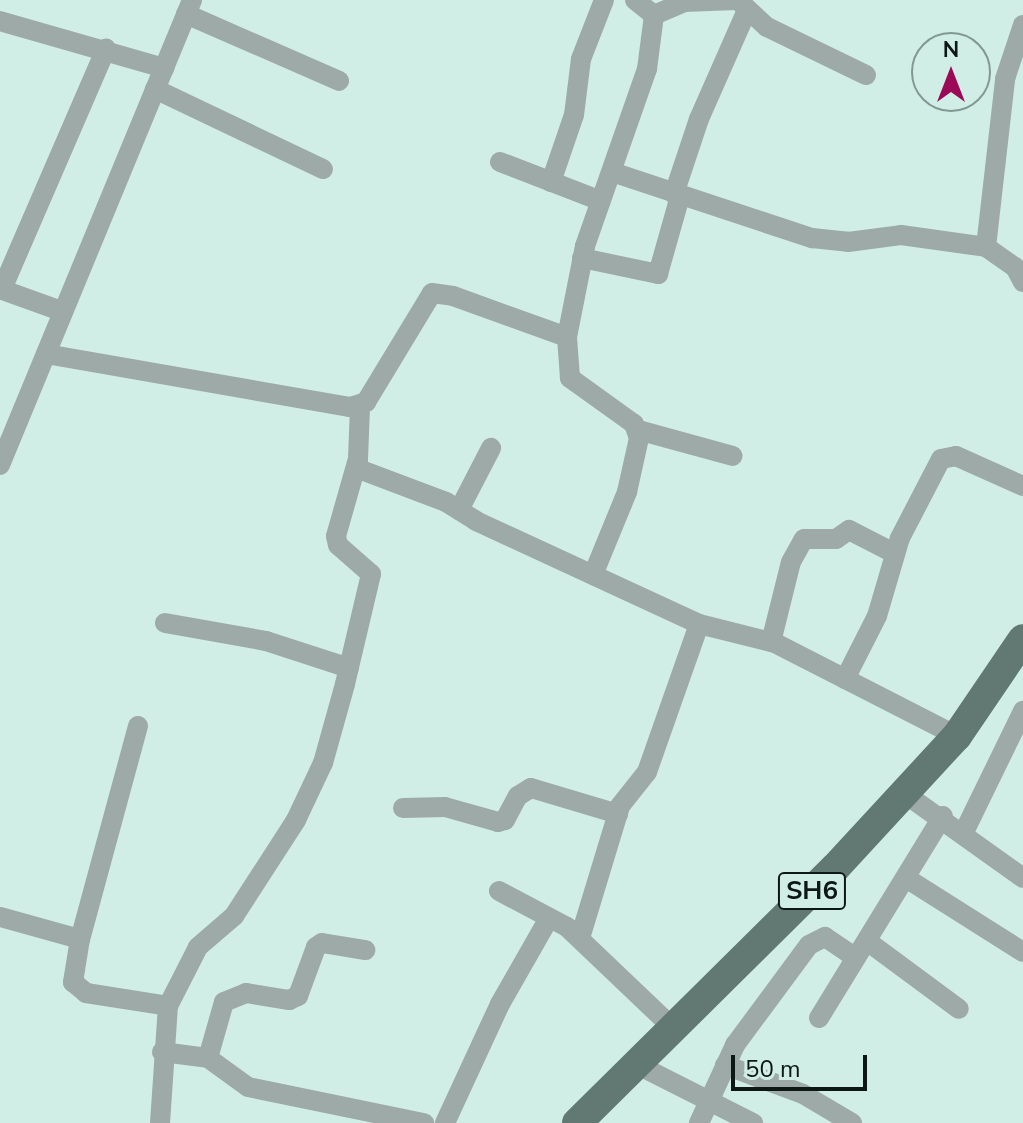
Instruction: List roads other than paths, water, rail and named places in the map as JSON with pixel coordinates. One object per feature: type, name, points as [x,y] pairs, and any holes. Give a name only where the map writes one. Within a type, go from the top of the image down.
[{"type":"main road","name":"SH6","points":[[577,1123],[675,1030],[957,736],[1023,639]]},
{"type":"street","points":[[551,182],[574,115],[581,59],[604,0]]},
{"type":"street","points":[[635,0],[654,15]]},
{"type":"street","points":[[654,15],[684,2],[741,3],[767,27],[866,75]]},
{"type":"street","points":[[582,258],[658,274],[699,119],[741,3]]},
{"type":"street","points":[[0,465],[10,413],[46,354],[61,311],[189,7],[339,81]]},
{"type":"street","points":[[654,15],[647,69],[582,258],[567,337],[570,378],[638,430],[733,456]]},
{"type":"street","points":[[0,21],[164,68]]},
{"type":"street","points":[[986,247],[1005,79],[1023,25]]},
{"type":"street","points":[[61,311],[1,289],[106,49]]},
{"type":"street","points":[[155,89],[323,169]]},
{"type":"street","points":[[500,162],[601,201]]},
{"type":"street","points":[[612,172],[830,242],[901,235],[986,247],[1015,267],[1023,282]]},
{"type":"street","points":[[160,1123],[165,1096],[162,1052],[168,1006],[198,947],[234,916],[296,820],[323,763],[371,574],[338,545],[356,468],[360,406],[432,293],[453,296],[567,337]]},
{"type":"street","points":[[46,354],[360,406]]},
{"type":"street","points":[[593,575],[627,492],[638,430]]},
{"type":"street","points":[[459,510],[491,448]]},
{"type":"street","points":[[845,679],[877,616],[894,553],[941,459],[956,456],[1023,486]]},
{"type":"street","points":[[356,468],[459,510],[699,624],[771,642],[957,736]]},
{"type":"street","points":[[771,642],[791,562],[804,539],[836,539],[849,530],[894,553]]},
{"type":"street","points":[[165,623],[266,641],[349,668]]},
{"type":"street","points":[[580,938],[625,795],[647,772],[699,624]]},
{"type":"street","points":[[964,832],[1023,711]]},
{"type":"street","points":[[138,726],[73,972],[78,989],[168,1006]]},
{"type":"street","points":[[403,808],[445,807],[498,822],[505,820],[523,790],[531,788],[618,814]]},
{"type":"street","points":[[904,793],[943,816],[1023,878]]},
{"type":"street","points":[[819,1018],[943,816]]},
{"type":"street","points":[[906,878],[1023,952]]},
{"type":"street","points":[[499,891],[580,938],[675,1030]]},
{"type":"street","points":[[0,917],[80,939]]},
{"type":"street","points":[[445,1123],[500,1004],[549,918]]},
{"type":"street","points":[[699,1123],[725,1065],[745,1030],[818,938],[861,949],[959,1009]]},
{"type":"street","points":[[208,1058],[224,1002],[246,993],[289,1000],[298,996],[316,947],[322,943],[365,950]]},
{"type":"street","points":[[162,1052],[208,1058],[236,1083],[248,1087],[424,1123]]},
{"type":"street","points":[[638,1065],[753,1123]]},
{"type":"street","points":[[725,1065],[803,1094],[852,1123]]}]
